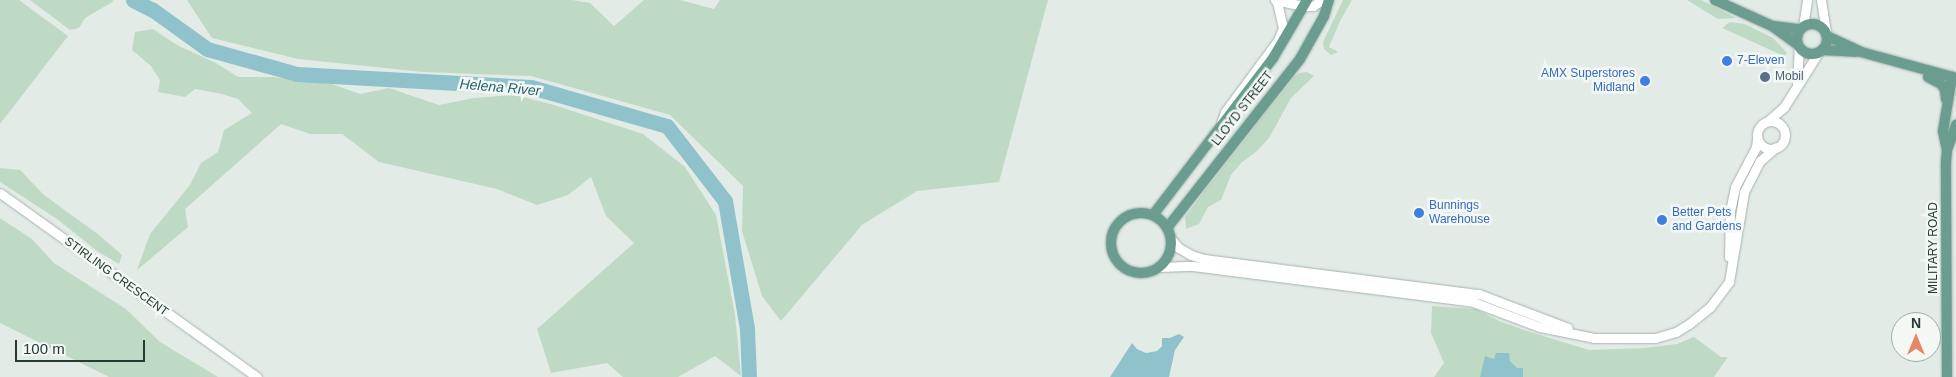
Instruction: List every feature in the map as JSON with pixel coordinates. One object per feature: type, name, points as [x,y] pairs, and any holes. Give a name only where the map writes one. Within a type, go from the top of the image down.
[{"type":"main road","name":"LLOYD STREET","points":[[1167,228],[1300,59],[1324,16],[1330,0]]},
{"type":"main road","points":[[1715,0],[1772,26],[1808,54],[1820,52],[1860,52]]},
{"type":"main road","name":"LLOYD STREET","points":[[1153,215],[1273,58],[1306,3]]},
{"type":"main road","points":[[1772,26],[1801,27],[1813,23],[1826,34],[1860,52],[1894,62],[1907,63],[1954,81]]},
{"type":"main road","points":[[1798,46],[1801,27]]},
{"type":"main road","points":[[1820,52],[1826,34]]},
{"type":"main road","points":[[1894,62],[1941,84],[1945,90],[1945,110]]},
{"type":"main road","points":[[1928,77],[1954,81]]},
{"type":"main road","name":"MILITARY ROAD","points":[[1947,377],[1951,283],[1947,150],[1943,131],[1945,110],[1954,81]]},
{"type":"main road","name":"MILITARY ROAD","points":[[1947,150],[1956,125]]},
{"type":"main road","points":[[1135,213],[1153,215],[1167,228],[1171,239],[1169,254],[1159,266],[1146,272],[1130,271],[1118,262],[1111,248],[1111,238],[1119,222],[1135,213]]},
{"type":"street","points":[[1219,128],[1225,112],[1278,40],[1283,28],[1276,0],[1306,3],[1313,6],[1322,0]]},
{"type":"street","points":[[1801,27],[1807,0]]},
{"type":"street","points":[[1821,0],[1826,34]]},
{"type":"street","points":[[1797,83],[1798,46]]},
{"type":"street","points":[[1718,298],[1728,261],[1730,211],[1735,187],[1756,147],[1758,130],[1784,107],[1797,83],[1806,76],[1820,52]]},
{"type":"street","points":[[1159,266],[1193,266],[1473,302],[1540,327],[1594,338],[1636,340],[1655,338],[1676,332],[1699,317],[1718,298],[1729,282],[1734,262],[1744,192],[1760,161],[1782,142],[1784,107]]},
{"type":"street","points":[[1768,121],[1780,125],[1784,133]]},
{"type":"street","points":[[1757,139],[1767,148],[1776,148]]},
{"type":"street","name":"STIRLING CRESCENT","points":[[0,193],[257,377]]},
{"type":"street","points":[[1171,239],[1185,252],[1204,259],[1479,294],[1594,338]]},
{"type":"green space","points":[[0,0],[19,0],[68,36],[0,124]]},
{"type":"green space","points":[[30,0],[114,1],[85,18],[79,28],[70,30]]},
{"type":"green space","points":[[187,0],[572,0],[590,3],[614,26],[644,0],[680,0],[714,9],[720,0],[1048,0],[999,182],[917,191],[862,225],[781,321],[762,296],[742,231],[743,186],[670,115],[531,76],[423,72],[298,59],[212,38]]},
{"type":"green space","points":[[1343,0],[1352,0],[1340,21],[1329,47],[1338,52],[1331,55],[1324,49],[1323,42]]},
{"type":"green space","points":[[1687,0],[1701,0],[1736,18],[1718,19]]},
{"type":"green space","points":[[1730,22],[1745,24],[1773,38],[1787,53],[1784,56],[1722,28]]},
{"type":"green space","points":[[153,29],[177,45],[216,63],[238,77],[273,77],[332,84],[360,94],[389,88],[439,105],[474,98],[515,95],[554,105],[643,134],[685,167],[716,215],[735,315],[741,376],[715,356],[678,377],[623,377],[607,363],[551,373],[537,329],[634,243],[606,216],[591,177],[568,195],[537,205],[497,189],[379,162],[342,134],[310,134],[281,124],[185,209],[188,227],[137,270],[150,234],[190,185],[201,163],[218,152],[224,130],[252,113],[238,99],[222,94],[195,89],[185,97],[158,92],[160,80],[151,66],[132,50],[135,32]]},
{"type":"green space","points":[[1307,72],[1314,76],[1291,98],[1269,138],[1257,151],[1241,163],[1231,175],[1221,200],[1208,207],[1199,224],[1186,229],[1185,217],[1202,194],[1294,77],[1299,73]]},
{"type":"green space","points":[[0,168],[20,170],[44,195],[99,235],[122,255],[119,264],[97,251],[57,219],[0,182]]},
{"type":"green space","points":[[0,218],[32,239],[54,263],[126,309],[160,342],[218,377],[109,377],[0,323]]},
{"type":"green space","points":[[1432,306],[1476,309],[1499,321],[1589,350],[1644,348],[1677,344],[1694,337],[1721,357],[1728,357],[1714,377],[1434,377],[1444,363],[1431,333]]},
{"type":"water","points":[[1179,334],[1184,337],[1175,350],[1169,377],[1110,377],[1132,343],[1137,349],[1146,353],[1157,351],[1162,346],[1162,338],[1170,338]]},
{"type":"water","points":[[1496,353],[1509,353],[1510,361],[1517,368],[1523,368],[1523,377],[1480,377],[1485,356],[1494,359]]},
{"type":"waterway","name":"Helena River","points":[[133,0],[153,10],[207,49],[297,74],[531,87],[667,126],[725,201],[747,329],[749,377]]},
{"type":"place","name":"7-Eleven","points":[[1727,61]]},
{"type":"place","name":"Mobil","points":[[1765,77]]},
{"type":"place","name":"AMX Superstores Midland","points":[[1645,81]]},
{"type":"place","name":"Bunnings Warehouse","points":[[1419,213]]},
{"type":"place","name":"Better Pets and Gardens","points":[[1662,220]]}]
